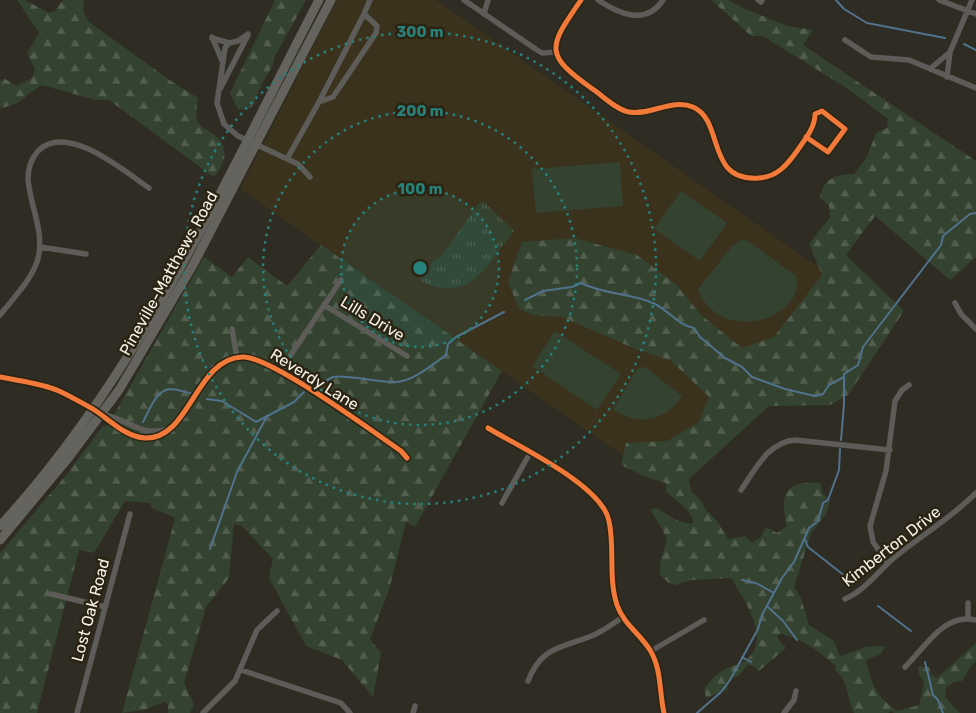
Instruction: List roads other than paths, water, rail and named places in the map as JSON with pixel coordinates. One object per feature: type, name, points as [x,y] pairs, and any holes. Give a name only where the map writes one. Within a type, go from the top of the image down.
[{"type":"main road","name":"Pineville-Matthews Road","points":[[0,526],[96,412],[119,390],[193,265],[319,0]]},
{"type":"main road","name":"Pineville-Matthews Road","points":[[251,142],[331,0]]},
{"type":"main road","name":"Pineville-Matthews Road","points":[[0,540],[47,485],[96,412]]},
{"type":"street","points":[[287,159],[319,102],[370,0]]},
{"type":"street","points":[[464,0],[536,50],[542,53],[556,52]]},
{"type":"street","points":[[484,14],[488,0]]},
{"type":"street","points":[[581,0],[560,30],[556,52],[568,71],[627,112],[639,112],[681,104],[699,110],[710,122],[719,155],[724,162],[738,174],[758,178],[780,171],[790,162],[814,123],[814,114],[822,111],[845,129],[828,152],[806,137]]},
{"type":"street","points":[[598,0],[620,13],[637,16],[656,8],[663,0]]},
{"type":"street","points":[[610,7],[614,0]]},
{"type":"street","points":[[758,0],[761,2],[762,0]]},
{"type":"street","points":[[939,0],[976,14]]},
{"type":"street","points":[[948,77],[950,52],[972,0]]},
{"type":"street","points":[[319,102],[333,97],[376,33],[378,28],[375,23],[364,14]]},
{"type":"street","points":[[219,91],[248,34],[225,48],[224,67],[219,91],[217,103],[221,120],[230,130],[287,159],[302,168],[310,177]]},
{"type":"street","points":[[224,67],[212,37],[231,43],[240,52]]},
{"type":"street","points":[[845,40],[871,57],[899,58],[930,68],[976,88]]},
{"type":"street","points":[[930,68],[950,52]]},
{"type":"street","points":[[0,315],[34,269],[40,247],[40,234],[28,179],[33,156],[43,147],[59,142],[79,144],[149,188]]},
{"type":"street","points":[[40,247],[86,254]]},
{"type":"street","points":[[280,371],[341,280]]},
{"type":"street","points":[[955,303],[961,314],[974,326],[976,319]]},
{"type":"street","name":"Lills Drive","points":[[324,305],[407,356]]},
{"type":"street","points":[[0,377],[58,390],[136,437],[157,437],[171,430],[215,370],[228,360],[237,358],[232,329]]},
{"type":"street","name":"Reverdy Lane","points":[[237,358],[256,358],[280,371],[402,451],[406,458]]},
{"type":"street","points":[[888,563],[873,542],[870,526],[886,471],[896,401],[902,390],[909,385]]},
{"type":"street","points":[[488,428],[585,487],[595,496],[606,511],[610,528],[614,592],[623,617],[651,651],[658,668],[664,713]]},
{"type":"street","points":[[741,490],[767,453],[783,442],[795,440],[890,450]]},
{"type":"street","points":[[502,503],[530,453]]},
{"type":"street","name":"Kimberton Drive","points":[[845,599],[863,588],[888,563],[954,515],[976,493]]},
{"type":"street","name":"Lost Oak Road","points":[[77,713],[130,514]]},
{"type":"street","points":[[51,594],[105,607]]},
{"type":"street","points":[[968,603],[968,618]]},
{"type":"street","points":[[203,713],[235,681],[241,670],[249,643],[257,630],[278,611]]},
{"type":"street","points":[[528,681],[537,663],[552,650],[596,634],[623,617]]},
{"type":"street","points":[[905,667],[945,625],[968,618],[976,620]]},
{"type":"street","points":[[651,651],[704,620]]},
{"type":"street","points":[[241,670],[341,703],[350,713]]},
{"type":"street","points":[[784,713],[794,700],[796,691]]},
{"type":"waterway","points":[[836,0],[844,9],[867,23],[945,38]]},
{"type":"waterway","points":[[964,44],[976,50]]},
{"type":"waterway","points":[[841,440],[844,374],[858,365],[863,347],[941,245],[943,236],[970,214],[976,213]]},
{"type":"waterway","points":[[525,300],[543,291],[572,287],[581,283],[599,290],[646,300],[655,304],[678,321],[694,328],[700,337],[725,358],[742,367],[752,377],[785,389],[815,396],[823,394],[829,385],[844,377]]},
{"type":"waterway","points":[[312,389],[330,378],[338,376],[388,382],[408,379],[422,372],[446,355],[448,344],[456,337],[504,312]]},
{"type":"waterway","points":[[143,422],[157,397],[165,390],[173,389],[190,393]]},
{"type":"waterway","points":[[207,399],[222,401],[256,422],[294,402],[304,392]]},
{"type":"waterway","points":[[210,549],[237,472],[267,416]]},
{"type":"waterway","points":[[697,713],[721,692],[730,680],[758,629],[762,615],[782,578],[794,562],[809,528],[818,521],[823,503],[828,500],[839,470],[840,449]]},
{"type":"waterway","points":[[805,539],[808,547],[850,580]]},
{"type":"waterway","points":[[742,580],[756,583],[774,593]]},
{"type":"waterway","points":[[878,606],[911,631]]},
{"type":"waterway","points":[[768,607],[783,621],[797,640]]},
{"type":"waterway","points":[[742,657],[751,662]]},
{"type":"waterway","points":[[925,662],[933,695],[938,700],[943,713]]}]
